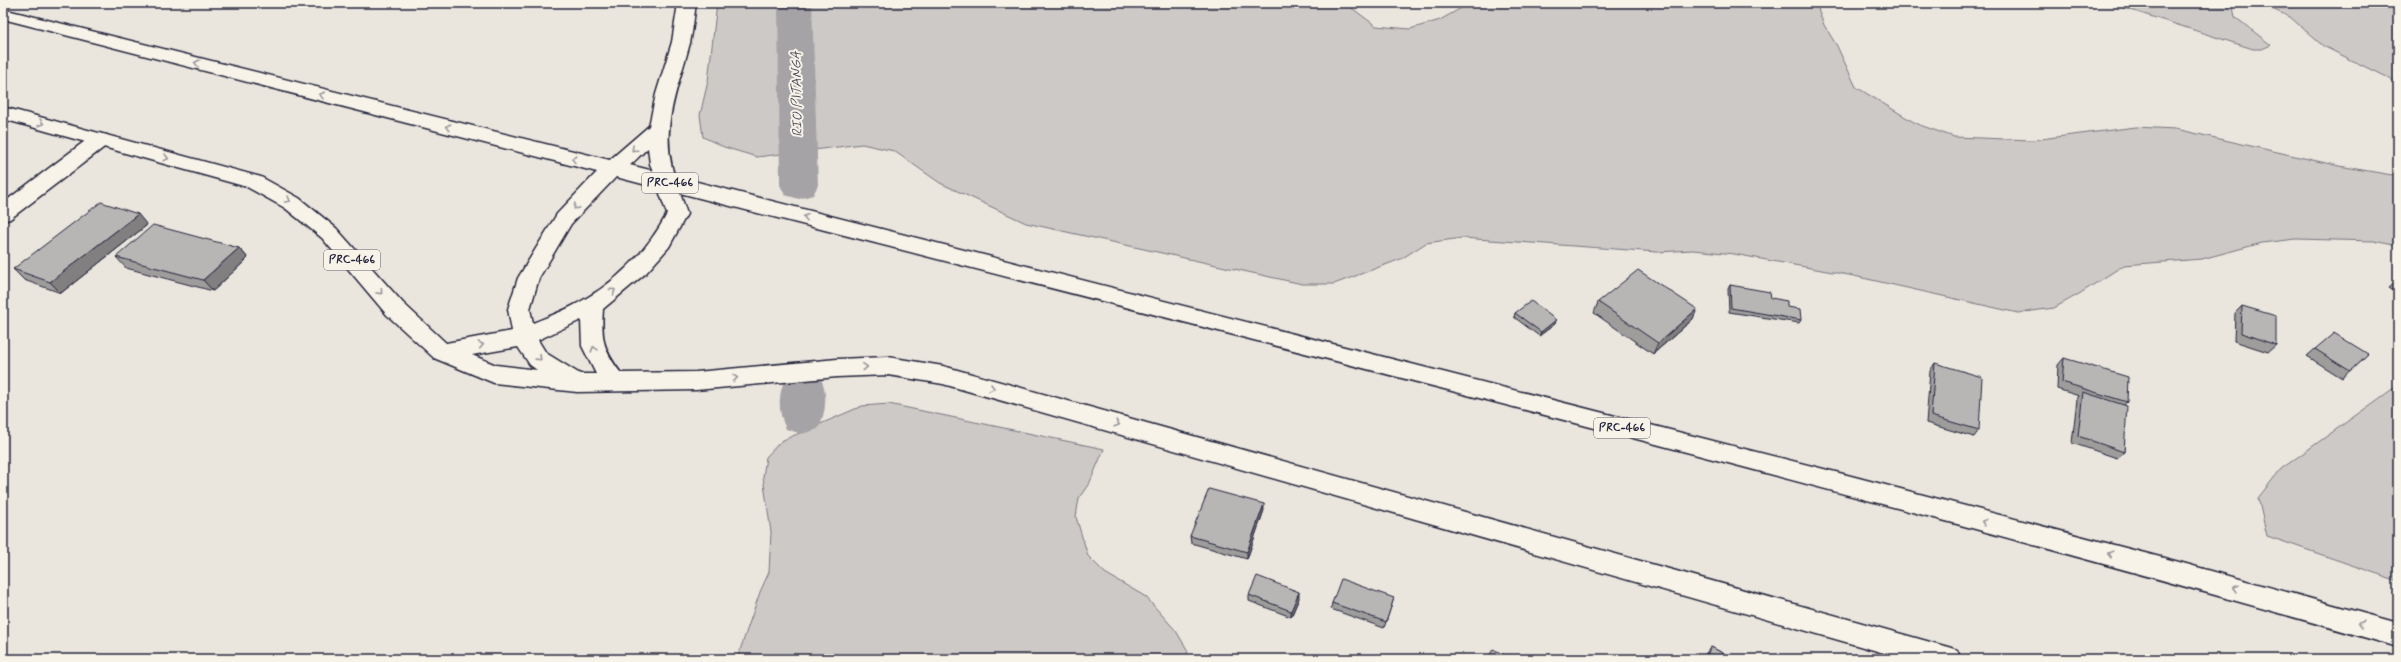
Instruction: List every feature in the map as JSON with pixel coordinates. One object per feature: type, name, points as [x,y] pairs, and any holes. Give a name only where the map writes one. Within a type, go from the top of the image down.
[{"type":"main road","points":[[442,352],[524,337],[593,305],[624,282],[662,242],[677,214],[657,156],[657,129],[681,40],[687,3]]},
{"type":"main road","name":"PRC-466","points":[[3,14],[612,169],[666,181],[728,198],[844,226],[2183,573],[2398,635]]},
{"type":"main road","name":"PRC-466","points":[[3,113],[254,182],[292,202],[329,233],[395,309],[442,352],[494,374],[576,383],[614,381],[696,381],[838,368],[888,366],[943,375],[1948,659]]},
{"type":"main road","points":[[576,383],[538,359],[524,337],[519,309],[530,278],[564,219],[612,169],[657,129]]},
{"type":"main road","points":[[3,214],[100,140]]},
{"type":"main road","points":[[593,305],[590,336],[597,360],[614,381]]},
{"type":"shaded area","points":[[717,3],[1345,3],[1376,26],[1410,29],[1440,20],[1463,7],[1463,3],[1816,3],[1824,25],[1837,46],[1856,87],[1917,124],[1954,137],[2032,140],[2136,127],[2176,129],[2339,166],[2398,176],[2398,246],[2374,241],[2296,239],[2262,243],[2202,259],[2124,265],[2054,308],[2018,313],[1854,276],[1734,254],[1693,250],[1657,252],[1462,238],[1426,243],[1401,259],[1334,284],[1302,284],[1026,223],[940,183],[894,151],[862,144],[757,157],[724,147],[703,137],[700,115],[708,81]]},
{"type":"shaded area","points":[[2109,3],[2240,3],[2233,7],[2235,17],[2271,45],[2262,49],[2253,49]]},
{"type":"shaded area","points":[[2258,3],[2398,3],[2398,83],[2323,46],[2290,17]]},
{"type":"shaded area","points":[[2398,385],[2398,581],[2267,536],[2258,498],[2281,469]]},
{"type":"shaded area","points":[[889,404],[1104,449],[1090,482],[1079,498],[1076,517],[1088,556],[1105,573],[1146,597],[1176,631],[1188,651],[1185,659],[737,659],[760,592],[769,572],[771,532],[763,477],[766,457],[781,441],[862,406]]},
{"type":"building","points":[[101,202],[138,214],[50,282],[13,269]]},
{"type":"building","points":[[153,225],[239,248],[203,280],[116,257]]},
{"type":"building","points":[[1638,270],[1697,309],[1658,343],[1598,302]]},
{"type":"building","points":[[1730,285],[1770,292],[1771,298],[1787,301],[1787,307],[1800,309],[1801,320],[1731,308]]},
{"type":"building","points":[[1531,301],[1556,320],[1541,332],[1515,313]]},
{"type":"building","points":[[2242,306],[2276,316],[2276,345],[2241,333]]},
{"type":"building","points":[[2334,333],[2368,354],[2350,371],[2315,349]]},
{"type":"building","points":[[2064,358],[2128,377],[2127,402],[2062,382]]},
{"type":"building","points":[[1935,363],[1982,377],[1979,430],[1931,416]]},
{"type":"building","points":[[2083,392],[2127,406],[2124,452],[2078,436]]},
{"type":"building","points":[[1209,489],[1264,504],[1247,552],[1190,536]]},
{"type":"building","points":[[1257,576],[1299,592],[1291,611],[1249,595]]},
{"type":"building","points":[[1341,579],[1394,598],[1386,622],[1332,603]]},
{"type":"building","points":[[1711,647],[1734,659],[1705,659]]},
{"type":"building","points":[[1493,649],[1512,659],[1488,659]]},
{"type":"waterway","name":"RIO PITANGA","points":[[795,3],[799,185]]},
{"type":"waterway","name":"RIO PITANGA","points":[[802,416],[803,387]]}]
